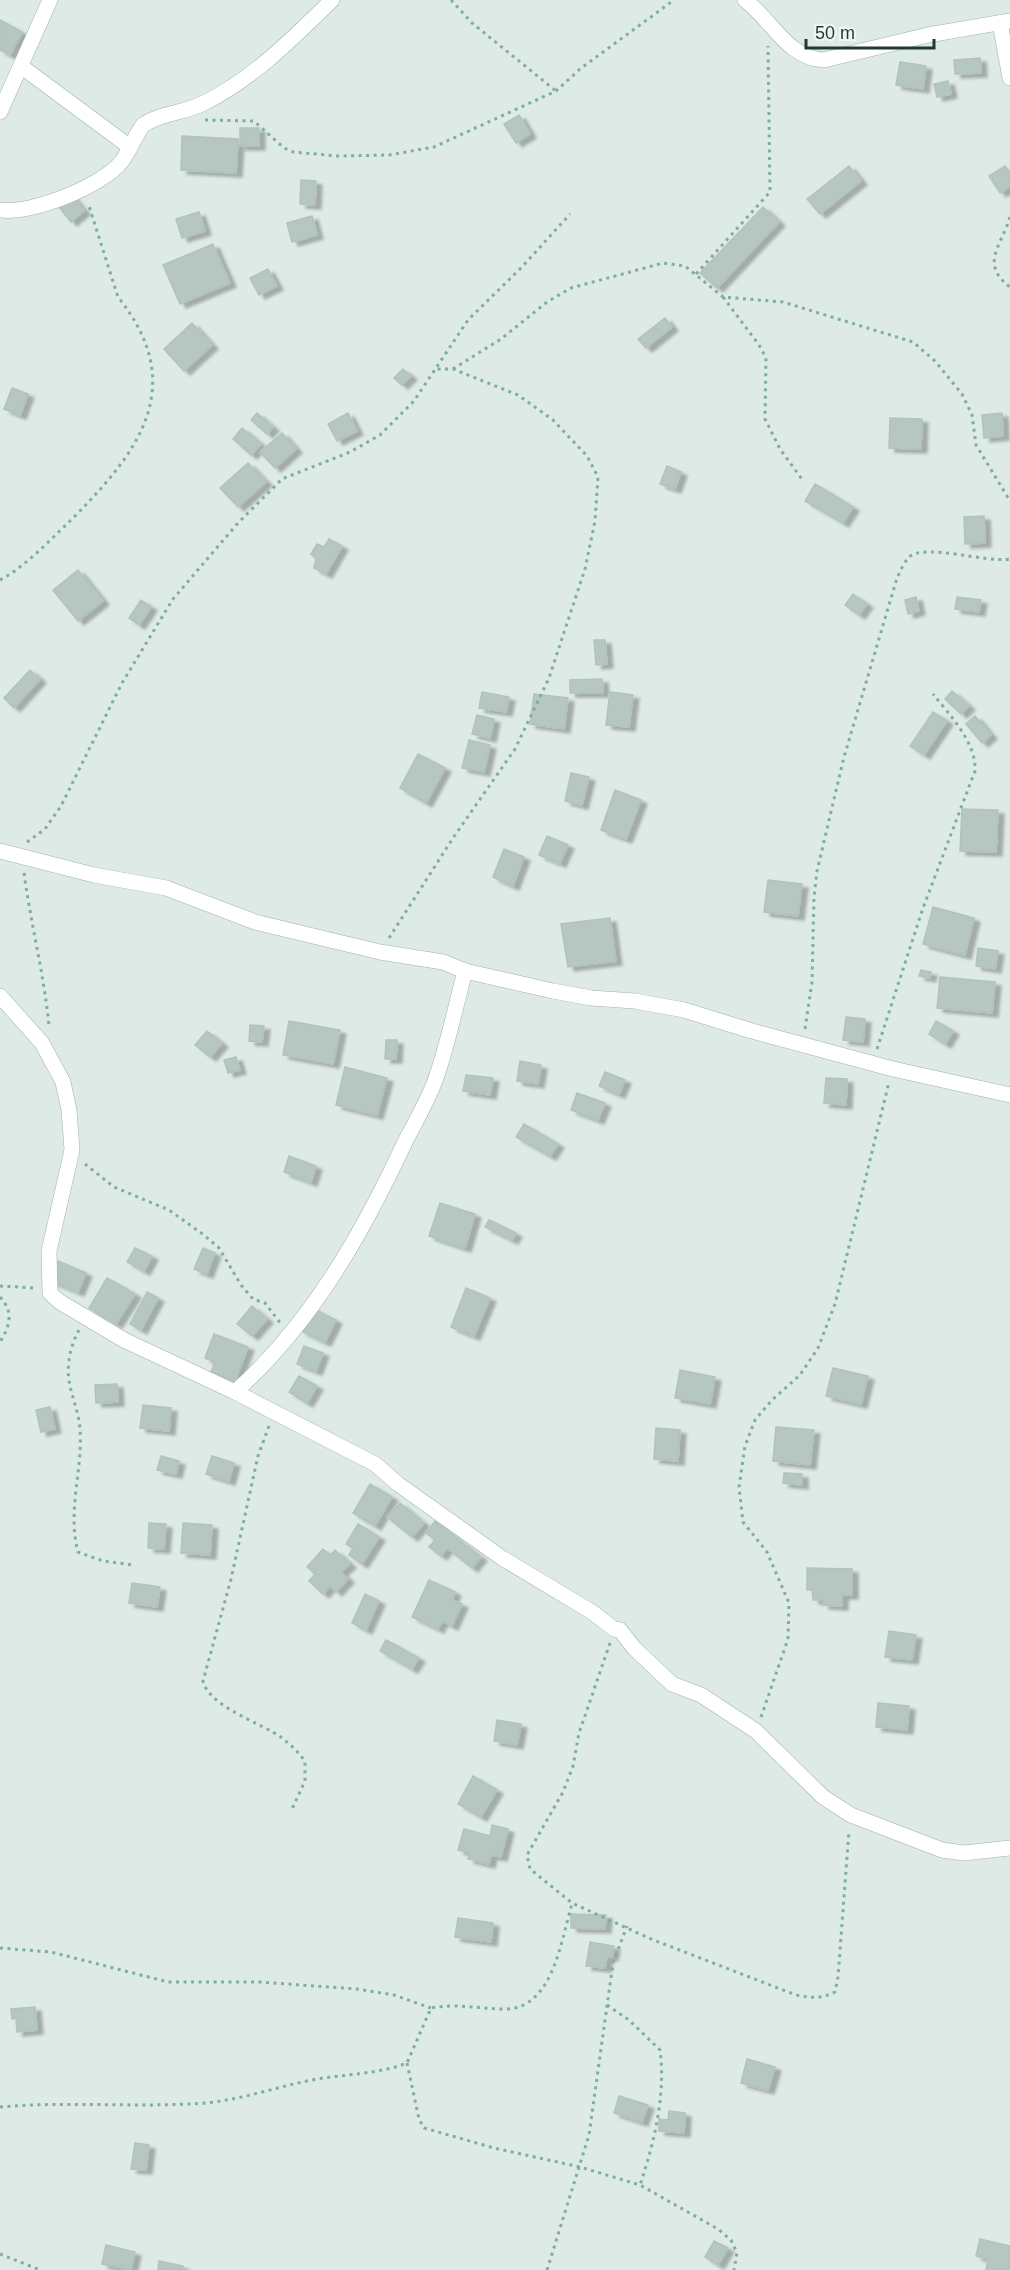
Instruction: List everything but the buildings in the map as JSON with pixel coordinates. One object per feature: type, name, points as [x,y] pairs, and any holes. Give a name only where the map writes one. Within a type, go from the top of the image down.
[{"type":"street","points":[[0,112],[50,0]]},
{"type":"street","points":[[0,210],[12,212],[29,209],[84,190],[106,176],[122,161],[143,125],[149,121],[201,105],[235,86],[280,51],[332,0]]},
{"type":"street","points":[[745,0],[768,24],[809,59],[824,60],[928,35],[1005,22],[1010,78]]},
{"type":"street","points":[[22,67],[130,147]]},
{"type":"street","points":[[3,852],[94,875],[166,888],[255,922],[380,952],[443,962],[465,971],[582,996],[635,1000],[665,1006],[892,1069],[1010,1095]]},
{"type":"street","points":[[235,1392],[267,1362],[349,1254],[438,1074],[465,971]]},
{"type":"street","points":[[0,996],[42,1043],[63,1082],[72,1150],[49,1251],[48,1289],[60,1302],[124,1340],[235,1392],[375,1464],[452,1523],[614,1629],[620,1630],[634,1648],[672,1684],[701,1695],[756,1731],[822,1797],[850,1815],[942,1850],[964,1853],[1010,1848]]},
{"type":"path","points":[[452,0],[472,23],[556,91]]},
{"type":"path","points":[[202,120],[254,121],[284,148],[293,152],[338,156],[389,155],[442,144],[556,91],[580,69],[674,0]]},
{"type":"path","points":[[696,273],[770,192],[768,24]]},
{"type":"path","points":[[0,580],[41,549],[96,496],[142,433],[149,412],[152,370],[147,350],[113,284],[84,190]]},
{"type":"path","points":[[3,852],[38,834],[56,813],[122,683],[173,599],[238,523],[282,479],[351,452],[380,435],[414,401],[468,320],[522,267],[570,213]]},
{"type":"path","points":[[1010,217],[994,263],[998,277],[1010,287]]},
{"type":"path","points":[[453,369],[501,339],[547,302],[571,288],[663,263],[685,266],[723,297],[759,345],[766,358],[765,419],[780,449],[804,482]]},
{"type":"path","points":[[723,297],[783,302],[913,342],[935,361],[962,394],[972,415],[976,445],[1010,501]]},
{"type":"path","points":[[380,952],[453,838],[515,749],[549,678],[585,569],[595,520],[598,477],[588,456],[553,420],[518,395],[453,369],[435,369]]},
{"type":"path","points":[[803,1043],[812,982],[817,871],[844,757],[897,578],[909,557],[924,551],[990,560],[1010,559]]},
{"type":"path","points":[[872,1062],[923,908],[975,771],[976,758],[956,723],[933,694]]},
{"type":"path","points":[[22,857],[31,925],[43,968],[50,1030]]},
{"type":"path","points":[[756,1731],[788,1639],[789,1603],[767,1552],[743,1522],[739,1487],[745,1446],[755,1420],[772,1400],[800,1375],[822,1337],[835,1304],[892,1069]]},
{"type":"path","points":[[72,1150],[93,1173],[114,1187],[169,1210],[204,1235],[219,1248],[241,1285],[253,1299],[265,1303],[289,1335]]},
{"type":"path","points":[[0,1286],[48,1289]]},
{"type":"path","points":[[0,1297],[7,1305],[10,1326],[0,1342]]},
{"type":"path","points":[[86,1318],[75,1339],[68,1361],[68,1385],[76,1404],[80,1429],[79,1479],[73,1507],[73,1533],[78,1552],[103,1561],[133,1566]]},
{"type":"path","points":[[274,1413],[258,1456],[231,1579],[203,1681],[205,1689],[245,1720],[280,1737],[305,1761],[305,1781],[292,1809]]},
{"type":"path","points":[[614,1629],[579,1733],[573,1766],[562,1792],[527,1855],[530,1869],[572,1903],[661,1943],[796,1995],[826,1997],[835,1992],[838,1977],[850,1815]]},
{"type":"path","points":[[0,1948],[51,1952],[168,1982],[259,1982],[357,1989],[394,1995],[431,2008],[449,2004],[507,2009],[531,2004],[543,1988],[555,1960],[572,1903]]},
{"type":"path","points":[[547,2270],[580,2167],[594,2103],[613,1963],[627,1926]]},
{"type":"path","points":[[607,2005],[629,2020],[660,2050],[661,2085],[654,2139],[640,2185]]},
{"type":"path","points":[[431,2008],[407,2063],[419,2119],[424,2128],[494,2148],[580,2167],[640,2185],[718,2229],[731,2240],[736,2253],[734,2270]]},
{"type":"path","points":[[0,2107],[35,2104],[109,2106],[207,2103],[265,2094],[301,2082],[375,2072],[407,2063]]},
{"type":"path","points":[[0,2254],[40,2270]]}]
